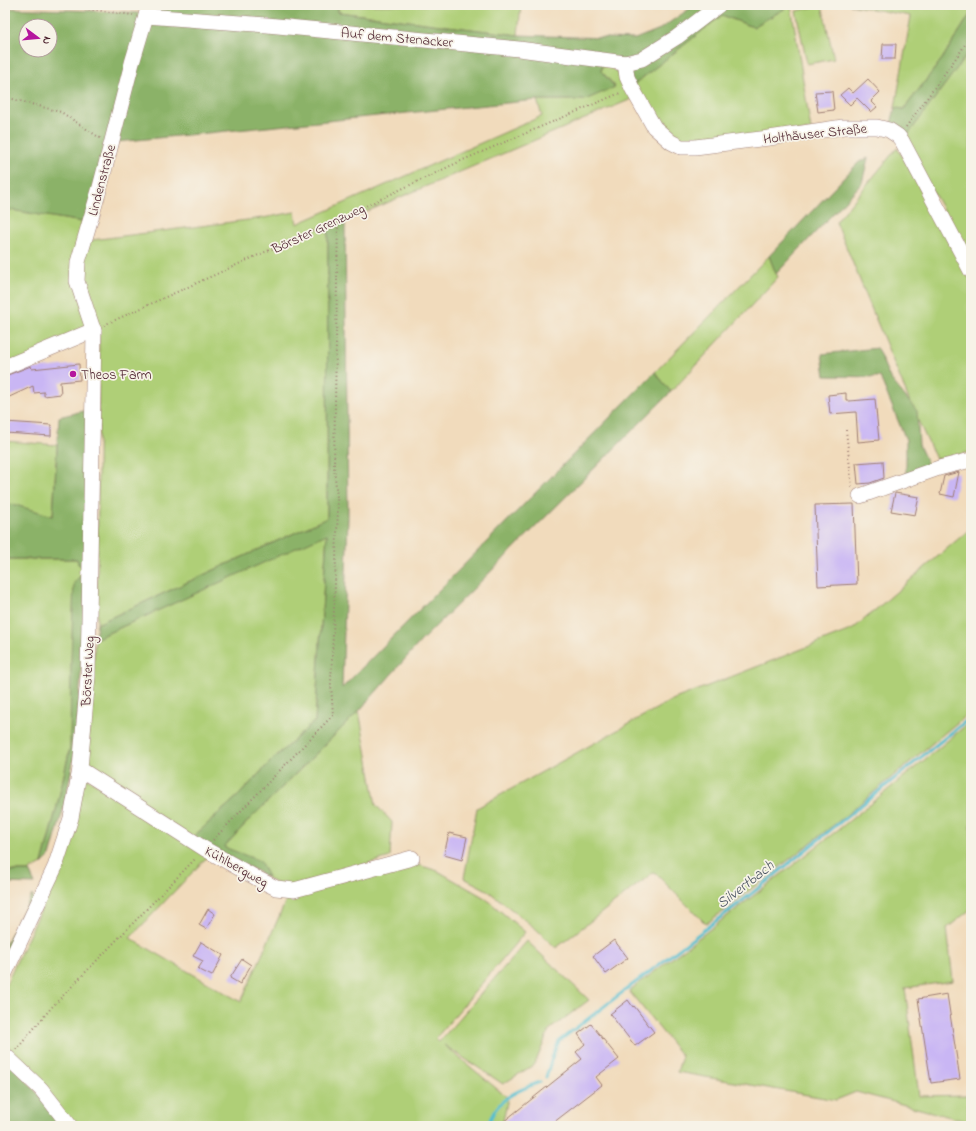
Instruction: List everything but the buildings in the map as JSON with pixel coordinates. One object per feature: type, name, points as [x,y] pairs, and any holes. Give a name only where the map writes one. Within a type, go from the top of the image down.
[{"type":"street","name":"Auf dem Stenacker","points":[[147,11],[267,25],[519,48],[625,63],[648,55],[677,37],[719,5]]},
{"type":"street","name":"Lindenstraße","points":[[94,355],[94,330],[77,281],[78,262],[100,187],[147,11]]},
{"type":"street","name":"Holthäuser Straße","points":[[625,63],[627,78],[654,127],[666,138],[681,146],[695,146],[762,139],[843,127],[877,127],[889,130],[898,136]]},
{"type":"street","points":[[898,136],[971,271]]},
{"type":"street","points":[[5,367],[94,330]]},
{"type":"street","name":"Börster Weg","points":[[5,974],[55,867],[71,818],[80,769],[88,676],[94,355]]},
{"type":"street","points":[[860,496],[939,468],[971,460]]},
{"type":"street","name":"Kühlbergweg","points":[[80,769],[205,849],[276,888],[294,890],[412,858]]},
{"type":"street","points":[[6,1057],[41,1090],[70,1126]]},
{"type":"path","points":[[57,5],[147,11]]},
{"type":"path","points":[[898,136],[952,64],[971,35]]},
{"type":"path","name":"Börster Grenzweg","points":[[94,330],[338,219],[463,160],[632,88]]},
{"type":"path","points":[[5,97],[61,112],[111,146]]},
{"type":"path","points":[[6,1057],[51,1008],[333,715],[331,684],[338,508],[334,466],[338,219]]},
{"type":"path","points":[[846,430],[852,492],[860,496]]},
{"type":"green space","points":[[151,5],[338,5],[338,12],[518,35],[635,39],[660,29],[695,5],[791,5],[753,27],[722,15],[632,86],[626,60],[149,14]]},
{"type":"green space","points":[[338,5],[521,5],[518,35],[338,12]]},
{"type":"green space","points":[[791,5],[811,130],[693,143],[671,138],[632,86],[722,15],[753,27]]},
{"type":"green space","points":[[822,5],[834,59],[807,64],[796,11]]},
{"type":"green space","points":[[850,5],[971,5],[971,13],[942,59],[904,109],[895,108],[911,16]]},
{"type":"green space","points":[[5,8],[126,12],[603,60],[601,71],[615,87],[585,100],[537,100],[107,143],[88,223],[5,209]]},
{"type":"green space","points":[[971,13],[971,49],[904,140],[890,128],[895,108],[904,109],[942,59]]},
{"type":"green space","points":[[971,49],[971,250],[965,249],[904,140]]},
{"type":"green space","points":[[603,60],[625,79],[634,98],[328,228],[327,518],[97,624],[99,336],[5,366],[5,209],[88,223],[84,241],[263,218],[295,212],[297,224],[542,116],[537,100],[585,100],[615,86],[601,71]]},
{"type":"green space","points":[[897,148],[971,281],[971,452],[936,459],[914,412],[836,222]]},
{"type":"green space","points":[[868,158],[862,183],[776,274],[769,256],[859,162]]},
{"type":"green space","points":[[345,221],[348,517],[342,688],[655,372],[671,392],[421,641],[359,711],[251,818],[224,847],[260,861],[268,877],[192,838],[239,795],[272,760],[315,721],[327,534],[95,639],[97,624],[327,518],[328,228]]},
{"type":"green space","points":[[769,256],[778,277],[671,392],[655,372]]},
{"type":"green space","points":[[877,348],[890,378],[917,411],[919,445],[931,471],[906,475],[906,440],[880,377],[825,376],[822,354]]},
{"type":"green space","points":[[91,409],[87,567],[78,564],[77,559],[5,559],[5,509],[12,504],[53,516],[59,417]]},
{"type":"green space","points":[[5,441],[57,445],[53,516],[12,505],[5,509]]},
{"type":"green space","points":[[971,528],[971,711],[844,817],[706,924],[654,872],[556,948],[536,929],[487,890],[464,878],[477,808],[672,700],[853,629]]},
{"type":"green space","points":[[327,533],[315,721],[272,760],[239,795],[192,838],[86,767],[95,639]]},
{"type":"green space","points":[[5,559],[78,559],[87,567],[71,711],[70,748],[42,864],[29,871],[5,871]]},
{"type":"green space","points":[[87,568],[77,742],[64,807],[50,856],[42,864],[70,748],[74,583]]},
{"type":"green space","points":[[359,711],[376,805],[392,822],[390,857],[294,886],[276,884],[224,847],[251,818]]},
{"type":"green space","points":[[971,721],[971,909],[947,928],[953,981],[905,988],[919,1096],[967,1095],[969,1122],[856,1092],[836,1100],[677,1072],[682,1056],[629,991],[845,825]]},
{"type":"green space","points":[[84,776],[208,856],[130,938],[241,1002],[285,903],[292,893],[412,863],[438,871],[485,898],[525,932],[436,1038],[439,1042],[527,941],[589,1000],[549,1030],[535,1064],[503,1084],[444,1045],[508,1098],[502,1126],[74,1126],[5,1049],[5,986],[61,868]]},
{"type":"green space","points":[[5,871],[29,871],[35,884],[5,883]]},
{"type":"green space","points":[[32,895],[35,901],[5,960],[5,945]]},
{"type":"green space","points":[[5,1057],[67,1126],[5,1126]]},
{"type":"waterway","name":"Silvertbach","points":[[546,1077],[559,1041],[751,894],[971,717]]},
{"type":"waterway","name":"Silvertbach","points":[[488,1126],[496,1109],[508,1097],[540,1082]]},
{"type":"place","name":"Theos Farm","points":[[73,374]]}]
